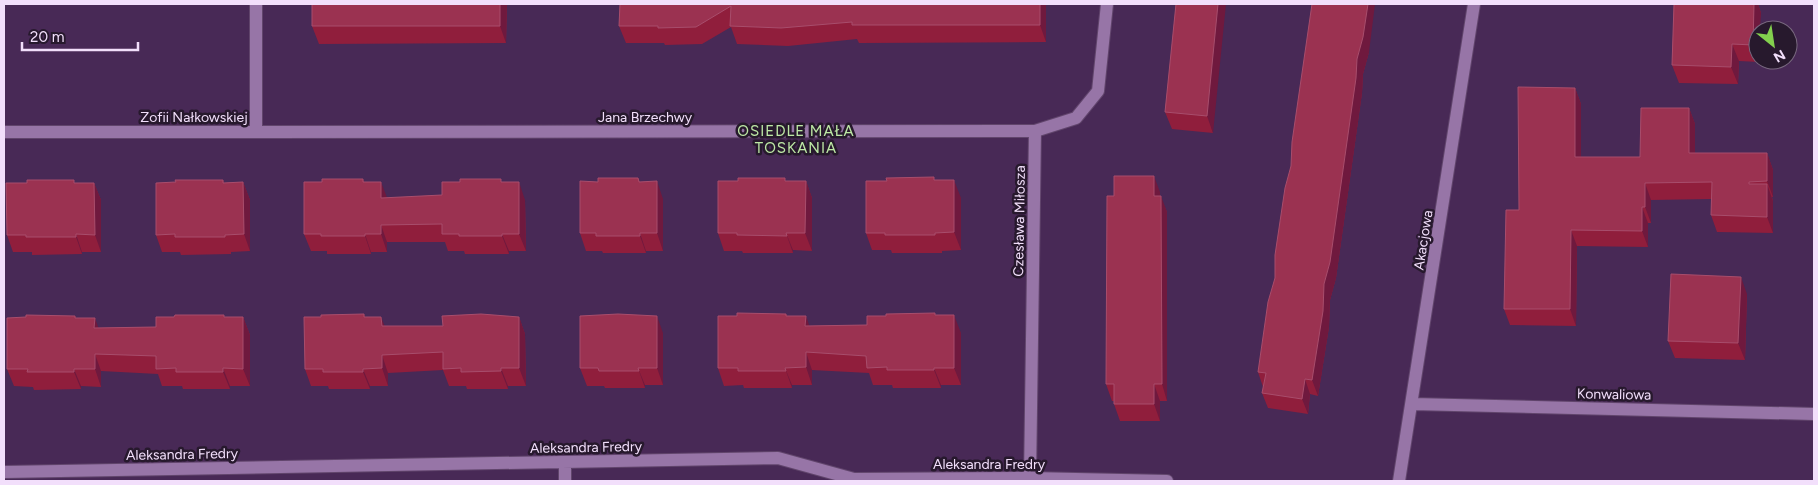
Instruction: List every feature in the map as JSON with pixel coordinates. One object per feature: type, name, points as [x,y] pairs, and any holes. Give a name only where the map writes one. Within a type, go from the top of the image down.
[{"type":"street","name":"Zofii Nałkowskiej","points":[[4,132],[256,132],[256,4]]},
{"type":"street","points":[[1035,131],[1076,118],[1098,91],[1107,4]]},
{"type":"street","name":"Akacjowa","points":[[1399,481],[1413,404],[1474,4]]},
{"type":"street","name":"Jana Brzechwy","points":[[256,132],[1035,131]]},
{"type":"street","name":"Czesława Miłosza","points":[[1030,478],[1035,131]]},
{"type":"street","name":"Konwaliowa","points":[[1413,404],[1814,414]]},
{"type":"street","name":"Aleksandra Fredry","points":[[4,472],[778,458],[854,479],[1030,478],[1167,481]]},
{"type":"street","points":[[565,462],[565,481]]},
{"type":"building","points":[[312,4],[500,4],[500,26],[312,26]]},
{"type":"building","points":[[620,4],[1040,4],[1040,25],[852,25],[852,22],[781,28],[730,26],[731,6],[696,27],[658,28],[658,26],[619,26]]},
{"type":"building","points":[[1176,4],[1218,4],[1207,116],[1165,112]]},
{"type":"building","points":[[1312,4],[1368,4],[1363,37],[1357,59],[1356,78],[1330,262],[1324,284],[1323,311],[1312,380],[1305,379],[1302,399],[1262,393],[1266,373],[1258,372],[1268,302],[1275,278],[1275,255],[1285,188],[1291,166],[1292,142]]},
{"type":"building","points":[[1674,4],[1754,4],[1754,20],[1748,20],[1748,45],[1732,44],[1731,67],[1672,65]]},
{"type":"building","points":[[1518,87],[1575,88],[1575,157],[1640,157],[1641,108],[1689,108],[1689,153],[1767,153],[1767,181],[1749,182],[1749,184],[1767,184],[1767,217],[1711,215],[1712,182],[1645,183],[1642,231],[1571,230],[1570,309],[1504,309],[1506,210],[1519,210]]},
{"type":"building","points":[[1114,176],[1154,176],[1154,196],[1161,196],[1162,384],[1154,384],[1154,404],[1114,404],[1114,384],[1106,384],[1107,196],[1114,196]]},
{"type":"building","points":[[934,177],[934,180],[954,180],[954,232],[935,233],[935,235],[866,233],[866,181],[887,181],[886,178]]},
{"type":"building","points":[[598,178],[638,178],[639,182],[657,181],[657,233],[640,233],[640,236],[596,236],[596,233],[580,233],[580,181],[598,182]]},
{"type":"building","points":[[738,178],[785,178],[785,181],[806,181],[805,233],[786,233],[787,236],[718,233],[718,181],[738,181]]},
{"type":"building","points":[[322,179],[363,179],[363,182],[381,182],[381,198],[442,195],[442,182],[460,182],[460,179],[501,179],[501,182],[519,182],[519,234],[459,236],[459,234],[442,234],[442,224],[381,225],[381,234],[365,234],[365,236],[304,234],[304,182],[322,182]]},
{"type":"building","points":[[27,180],[74,180],[74,183],[94,183],[95,235],[76,234],[76,237],[26,237],[26,235],[7,235],[6,183],[27,183]]},
{"type":"building","points":[[175,180],[223,180],[223,183],[243,182],[244,234],[225,235],[225,237],[175,237],[175,234],[156,235],[156,183],[176,182]]},
{"type":"building","points":[[1671,274],[1741,277],[1738,343],[1668,341]]},
{"type":"building","points":[[737,313],[806,316],[805,326],[867,325],[867,316],[886,316],[886,314],[935,313],[935,315],[954,315],[954,368],[887,370],[887,367],[867,368],[866,356],[806,352],[806,367],[785,368],[786,371],[738,371],[738,368],[718,368],[718,316],[737,316]]},
{"type":"building","points":[[364,314],[364,317],[381,317],[382,326],[443,326],[442,316],[481,314],[519,317],[519,368],[501,368],[501,371],[461,372],[461,368],[443,369],[443,352],[382,355],[382,368],[363,369],[363,372],[323,372],[323,369],[305,369],[304,317]]},
{"type":"building","points":[[618,314],[657,316],[657,368],[638,368],[639,371],[599,371],[598,368],[580,368],[580,316]]},
{"type":"building","points":[[26,315],[95,318],[94,328],[156,327],[156,317],[174,317],[175,315],[243,317],[243,369],[223,368],[223,372],[176,372],[176,368],[156,369],[156,356],[95,354],[95,369],[74,369],[74,372],[27,372],[28,369],[7,369],[7,318],[26,317]]},
{"type":"district","name":"OSIEDLE MAŁA TOSKANIA","points":[[796,140]]}]
